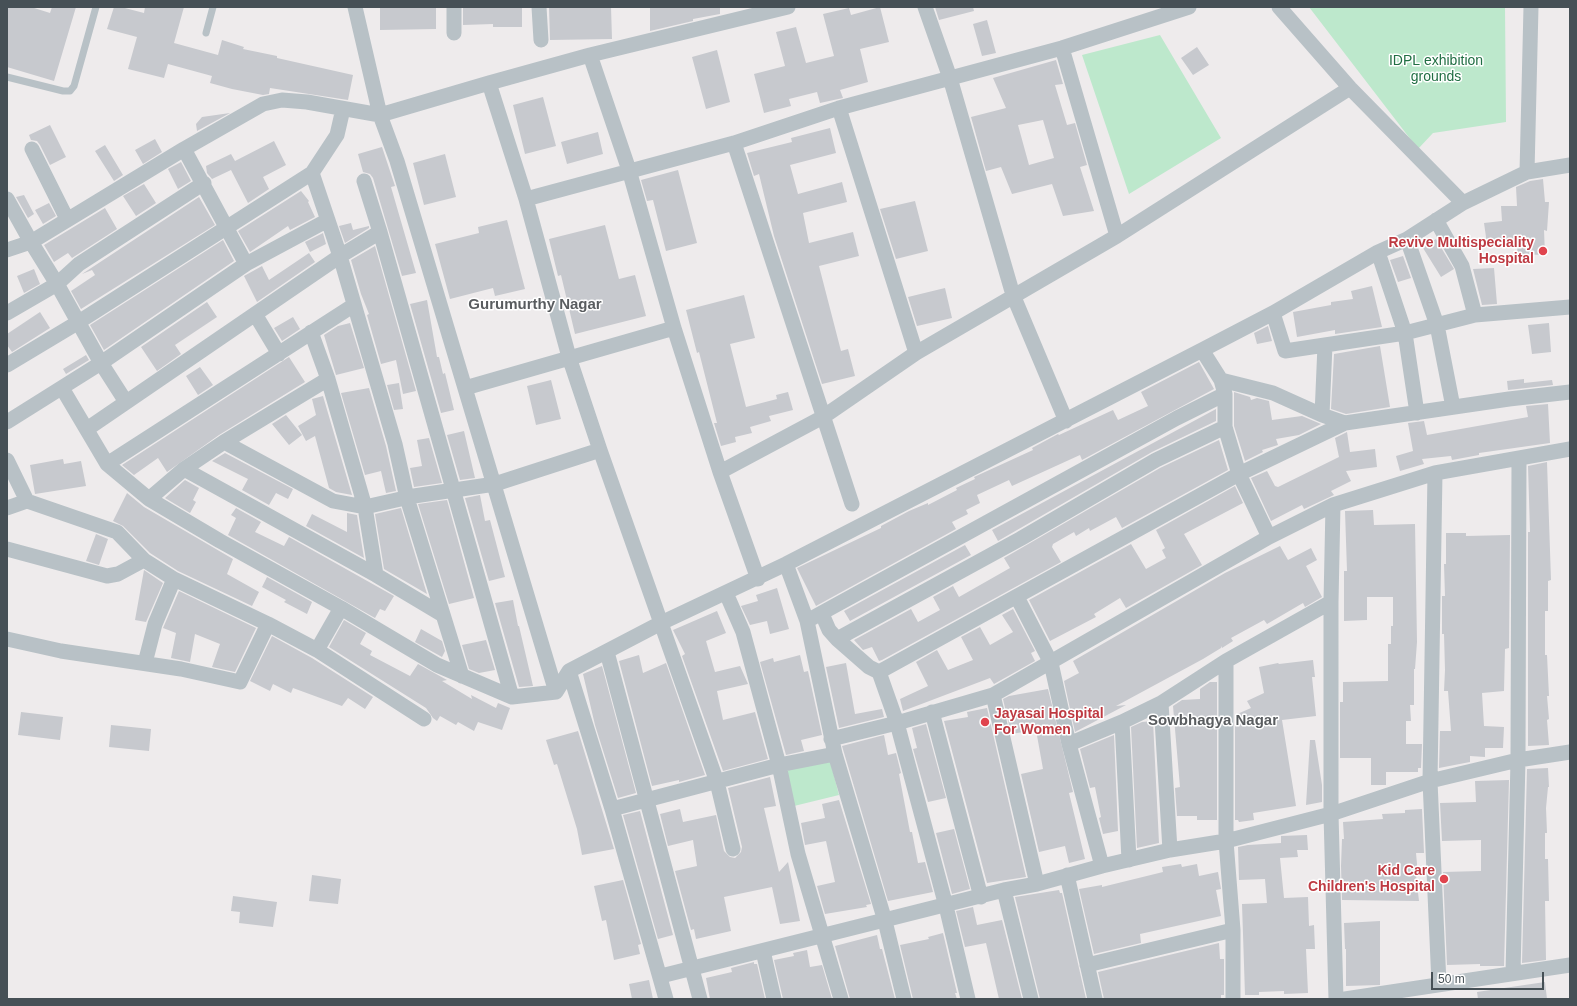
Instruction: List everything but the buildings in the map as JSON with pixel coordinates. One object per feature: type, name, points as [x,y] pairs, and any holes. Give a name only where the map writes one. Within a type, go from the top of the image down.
[{"type":"street","points":[[355,7],[380,115],[397,161],[495,484],[556,692]]},
{"type":"street","points":[[454,7],[454,34]]},
{"type":"street","points":[[540,7],[541,40]]},
{"type":"street","points":[[7,250],[31,242],[184,149],[263,104],[282,100],[307,102],[380,115],[590,55],[788,7]]},
{"type":"street","points":[[925,7],[950,78],[1013,295],[1066,421]]},
{"type":"street","points":[[526,199],[734,142],[839,108],[1062,48],[1189,7]]},
{"type":"street","points":[[1279,7],[1350,88],[1463,203]]},
{"type":"street","points":[[1527,172],[1531,7]]},
{"type":"street","points":[[1062,48],[1117,236]]},
{"type":"street","points":[[590,55],[629,170],[674,328],[720,472],[758,579]]},
{"type":"street","points":[[489,83],[526,199],[569,357],[600,450],[717,782],[733,849]]},
{"type":"street","points":[[720,472],[824,417],[916,353],[967,325],[1013,295],[1117,236],[1350,88]]},
{"type":"street","points":[[839,108],[916,353]]},
{"type":"street","points":[[7,365],[77,323],[312,173],[338,135],[343,109]]},
{"type":"street","points":[[734,142],[852,504]]},
{"type":"street","points":[[32,149],[67,219]]},
{"type":"street","points":[[184,149],[204,183],[246,264]]},
{"type":"street","points":[[556,692],[569,671],[661,622],[758,579],[1273,313],[1378,252],[1406,239],[1463,203],[1527,172],[1570,165]]},
{"type":"street","points":[[312,173],[340,256],[395,444],[408,498],[462,676]]},
{"type":"street","points":[[364,181],[380,232],[512,697]]},
{"type":"street","points":[[7,313],[57,284],[79,264],[204,183]]},
{"type":"street","points":[[7,199],[57,284],[100,363],[126,402]]},
{"type":"street","points":[[7,422],[100,363],[246,264],[328,220]]},
{"type":"street","points":[[1436,220],[1462,266],[1475,314]]},
{"type":"street","points":[[87,429],[340,256],[380,232]]},
{"type":"street","points":[[1406,239],[1437,325],[1454,407]]},
{"type":"street","points":[[1378,252],[1405,333],[1417,412]]},
{"type":"street","points":[[107,464],[354,305]]},
{"type":"street","points":[[1273,313],[1285,350],[1405,333],[1475,314],[1570,307]]},
{"type":"street","points":[[255,314],[279,354]]},
{"type":"street","points":[[466,388],[569,357],[674,328]]},
{"type":"street","points":[[311,332],[328,379],[365,507],[376,575]]},
{"type":"street","points":[[1322,415],[1325,345]]},
{"type":"street","points":[[1202,350],[1223,387],[1224,427],[1239,474],[1269,537]]},
{"type":"street","points":[[149,499],[184,469],[224,442],[328,379]]},
{"type":"street","points":[[807,621],[1177,418],[1223,387],[1274,393],[1322,415],[1345,423]]},
{"type":"street","points":[[62,388],[107,464],[149,499],[220,541],[341,608],[437,665],[512,697],[556,692]]},
{"type":"street","points":[[879,672],[1239,474],[1345,423],[1570,392]]},
{"type":"street","points":[[837,639],[1020,539],[1156,460],[1224,427]]},
{"type":"street","points":[[224,442],[333,501],[365,507],[452,490],[495,484],[600,450]]},
{"type":"street","points":[[831,739],[897,723],[993,695],[1269,537],[1333,505],[1435,473],[1570,450]]},
{"type":"street","points":[[1513,973],[1518,760],[1519,458]]},
{"type":"street","points":[[7,460],[27,501]]},
{"type":"street","points":[[184,469],[376,575],[443,615]]},
{"type":"street","points":[[1435,473],[1430,780],[1439,984]]},
{"type":"street","points":[[7,508],[27,501],[116,532],[144,560],[174,579],[268,624],[318,650],[424,719]]},
{"type":"street","points":[[1333,505],[1331,602],[1331,814],[1336,999]]},
{"type":"street","points":[[7,549],[107,576],[118,574],[144,560]]},
{"type":"street","points":[[786,564],[807,621],[831,739],[885,920],[904,999]]},
{"type":"street","points":[[145,663],[155,624],[174,579]]},
{"type":"street","points":[[726,593],[743,632],[779,765],[798,854],[841,999]]},
{"type":"street","points":[[1017,597],[1051,663],[1069,744],[1102,866]]},
{"type":"street","points":[[1069,744],[1161,704],[1226,661],[1331,602]]},
{"type":"street","points":[[318,650],[341,608]]},
{"type":"street","points":[[822,614],[829,630],[837,639],[869,667],[879,672],[897,723],[946,906],[968,999]]},
{"type":"street","points":[[7,639],[61,651],[181,669],[240,682],[268,624]]},
{"type":"street","points":[[607,652],[700,999]]},
{"type":"street","points":[[1226,661],[1226,841],[1233,930],[1233,999]]},
{"type":"street","points":[[569,671],[612,809],[661,976],[666,999]]},
{"type":"street","points":[[993,695],[1038,884]]},
{"type":"street","points":[[1161,704],[1170,850]]},
{"type":"street","points":[[932,712],[982,897]]},
{"type":"street","points":[[1122,722],[1129,860]]},
{"type":"street","points":[[661,976],[982,897],[1004,890],[1038,884],[1102,866],[1170,850],[1226,841],[1331,814],[1430,780],[1518,760],[1570,752]]},
{"type":"street","points":[[612,809],[779,765],[835,754]]},
{"type":"street","points":[[1067,875],[1095,999]]},
{"type":"street","points":[[1004,890],[1031,999]]},
{"type":"street","points":[[1087,965],[1233,930]]},
{"type":"street","points":[[763,951],[774,999]]},
{"type":"street","points":[[1345,999],[1513,973],[1570,966]]},
{"type":"lane","points":[[7,77],[63,92],[70,91],[74,86],[96,7]]},
{"type":"lane","points":[[206,33],[213,7]]},
{"type":"green space","name":"IDPL exhibition grounds","points":[[1309,7],[1505,7],[1506,122],[1433,133],[1418,149]]},
{"type":"green space","points":[[1160,35],[1221,138],[1129,194],[1082,55]]},
{"type":"green space","points":[[830,760],[839,795],[794,806],[785,771]]},
{"type":"place","name":"Revive Multispeciality Hospital","points":[[1543,251]]},
{"type":"place","name":"Jayasai Hospital For Women","points":[[985,722]]},
{"type":"place","name":"Kid Care Children's Hospital","points":[[1444,879]]},
{"type":"district","name":"Gurumurthy Nagar","points":[[535,305]]},
{"type":"district","name":"Sowbhagya Nagar","points":[[1213,721]]}]
